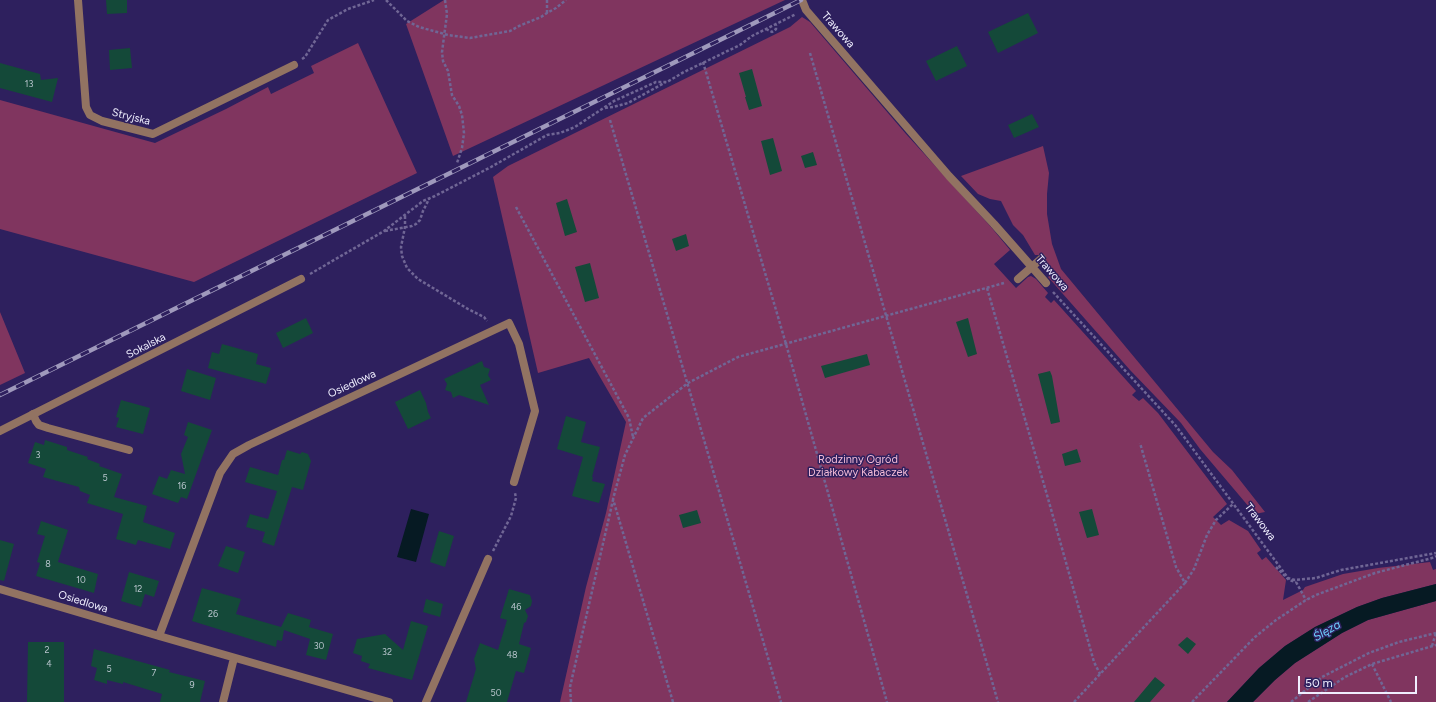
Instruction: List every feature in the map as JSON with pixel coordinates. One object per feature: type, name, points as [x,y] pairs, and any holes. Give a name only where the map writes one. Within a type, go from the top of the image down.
[{"type":"street","name":"Stryjska","points":[[78,0],[86,107],[90,115],[102,121],[153,134],[294,65]]},
{"type":"street","name":"Trawowa","points":[[802,0],[806,10],[949,176],[1046,283]]},
{"type":"street","points":[[1018,279],[1042,258]]},
{"type":"street","name":"Sokalska","points":[[0,431],[301,279]]},
{"type":"street","name":"Osiedlowa","points":[[159,636],[220,473],[233,454],[249,445],[509,323],[519,344],[535,411],[514,482]]},
{"type":"street","points":[[32,414],[39,425],[129,450]]},
{"type":"street","points":[[426,702],[488,559]]},
{"type":"street","name":"Osiedlowa","points":[[0,589],[389,702]]},
{"type":"street","points":[[223,702],[234,658]]},
{"type":"path","points":[[294,65],[305,57],[328,20],[348,9],[374,0]]},
{"type":"path","points":[[386,0],[406,21],[419,27],[445,34],[470,38],[500,34],[510,31],[541,17],[546,12],[556,8],[566,0]]},
{"type":"path","points":[[445,0],[445,34],[442,57],[448,71],[452,95],[459,106],[462,115],[464,134],[462,148],[457,163]]},
{"type":"path","points":[[546,12],[547,0]]},
{"type":"path","points":[[605,108],[628,103],[703,62],[740,45],[752,36],[806,10]]},
{"type":"path","points":[[766,29],[772,32],[774,31],[776,24]]},
{"type":"path","points":[[810,53],[998,702]]},
{"type":"path","points":[[703,62],[786,344],[887,702]]},
{"type":"path","points":[[301,279],[384,231],[423,201],[491,167],[547,135],[560,133],[575,127],[614,101],[656,82],[667,82]]},
{"type":"path","points":[[610,120],[781,702]]},
{"type":"path","points":[[384,231],[412,226],[420,220],[429,198]]},
{"type":"path","points":[[516,207],[629,418],[633,438]]},
{"type":"path","points":[[405,216],[405,227],[401,247],[402,256],[407,268],[418,279],[484,317],[491,331]]},
{"type":"path","points":[[571,702],[570,687],[613,499],[625,455],[643,418],[688,383],[738,357],[1004,283]]},
{"type":"path","name":"Trawowa","points":[[1046,283],[1176,426],[1277,567],[1289,580],[1296,581]]},
{"type":"path","points":[[987,288],[1094,662],[1100,674]]},
{"type":"path","points":[[1140,443],[1176,567],[1184,583]]},
{"type":"path","points":[[488,559],[511,516],[516,498],[514,482]]},
{"type":"path","points":[[613,499],[673,702]]},
{"type":"path","points":[[1074,702],[1184,583],[1194,569],[1207,535],[1216,520],[1233,504]]},
{"type":"path","points":[[1306,600],[1296,581],[1316,578],[1341,570],[1436,554]]},
{"type":"path","points":[[1192,702],[1255,637],[1276,620],[1306,600],[1375,573],[1432,558],[1436,554]]},
{"type":"path","points":[[1432,646],[1436,633]]},
{"type":"path","points":[[1291,702],[1322,677],[1369,653],[1399,642],[1436,633]]},
{"type":"path","points":[[1308,702],[1345,676],[1372,664],[1436,645]]},
{"type":"path","points":[[1372,664],[1391,702]]},
{"type":"green space","points":[[444,0],[785,0],[453,156],[406,24]]},
{"type":"green space","name":"Rodzinny Ogród Działkowy Kabaczek","points":[[802,17],[810,22],[906,134],[991,227],[1010,250],[994,264],[1016,288],[1028,277],[1031,276],[1036,279],[1048,293],[1045,297],[1051,303],[1054,300],[1136,391],[1132,395],[1139,401],[1143,398],[1158,413],[1227,504],[1213,517],[1221,525],[1229,520],[1248,531],[1261,550],[1257,553],[1262,560],[1266,557],[1286,580],[1283,600],[1303,590],[1305,587],[1343,574],[1430,562],[1433,570],[1436,569],[1436,584],[1382,598],[1357,607],[1315,627],[1285,646],[1259,668],[1227,702],[560,702],[586,587],[606,513],[626,422],[589,358],[538,373],[493,177],[508,166],[790,27]]},
{"type":"green space","points":[[358,43],[417,173],[194,282],[0,229],[0,100],[155,143],[268,87],[271,94],[314,73],[311,66]]},
{"type":"green space","points":[[1043,146],[1049,173],[1047,214],[1052,244],[1061,269],[1213,452],[1232,470],[1265,512],[1255,514],[1200,449],[1181,423],[1130,370],[1048,277],[1054,271],[1040,255],[1035,255],[1023,235],[1013,225],[1001,201],[990,199],[978,194],[961,176]]},
{"type":"green space","points":[[0,312],[25,373],[0,385]]},
{"type":"green space","points":[[1436,601],[1436,702],[1253,702],[1295,663],[1342,633],[1368,620]]},
{"type":"water","points":[[411,509],[429,514],[416,562],[397,557]]},
{"type":"water","name":"Ślęza","points":[[1436,584],[1436,601],[1368,620],[1342,633],[1295,663],[1253,702],[1227,702],[1259,668],[1285,646],[1315,627],[1357,607],[1382,598]]},
{"type":"building","points":[[106,0],[127,0],[127,13],[107,14]]},
{"type":"building","points":[[1028,13],[1038,33],[998,53],[988,32]]},
{"type":"building","points":[[957,46],[967,66],[936,81],[926,61]]},
{"type":"building","points":[[130,48],[132,68],[110,70],[109,50]]},
{"type":"building","points":[[0,63],[40,74],[41,80],[58,78],[52,102],[0,88]]},
{"type":"building","points":[[752,69],[762,106],[749,110],[739,73]]},
{"type":"building","points":[[1032,114],[1039,127],[1014,138],[1008,125]]},
{"type":"building","points":[[773,138],[782,171],[770,175],[761,141]]},
{"type":"building","points":[[813,152],[817,165],[805,168],[801,156]]},
{"type":"building","points":[[567,199],[577,232],[565,236],[556,203]]},
{"type":"building","points":[[686,234],[689,246],[676,251],[672,239]]},
{"type":"building","points":[[590,263],[599,298],[585,302],[575,267]]},
{"type":"building","points":[[306,318],[313,333],[283,348],[276,333]]},
{"type":"building","points":[[968,318],[977,354],[968,357],[956,322]]},
{"type":"building","points":[[222,344],[258,354],[256,364],[271,368],[266,384],[208,368],[212,352],[219,354]]},
{"type":"building","points":[[867,354],[870,365],[825,378],[821,366]]},
{"type":"building","points":[[482,361],[484,367],[490,369],[488,375],[491,380],[480,385],[489,405],[459,395],[453,398],[451,392],[445,390],[447,384],[444,379]]},
{"type":"building","points":[[187,369],[216,378],[210,400],[181,391]]},
{"type":"building","points":[[1050,371],[1060,422],[1051,424],[1038,374]]},
{"type":"building","points":[[420,390],[431,418],[408,429],[395,402]]},
{"type":"building","points":[[121,400],[150,408],[143,434],[116,427],[119,418],[116,417]]},
{"type":"building","points":[[566,416],[586,422],[581,442],[600,447],[592,477],[592,481],[605,484],[599,503],[572,496],[583,457],[557,449]]},
{"type":"building","points":[[188,422],[212,430],[187,499],[181,497],[178,503],[152,494],[159,476],[167,479],[171,470],[185,474],[181,454],[188,437],[184,435]]},
{"type":"building","points":[[45,440],[67,447],[67,450],[88,457],[87,459],[100,464],[99,466],[122,474],[114,497],[147,506],[143,522],[175,533],[170,549],[138,540],[136,545],[116,539],[123,514],[87,503],[90,495],[80,491],[79,487],[43,477],[46,469],[28,463],[35,442],[44,445]]},
{"type":"building","points":[[1077,449],[1081,462],[1065,466],[1062,454]]},
{"type":"building","points":[[287,450],[300,454],[302,452],[308,454],[311,461],[303,490],[292,487],[274,546],[262,542],[265,532],[246,527],[250,514],[268,519],[277,491],[245,482],[250,467],[278,475],[282,460],[284,460]]},
{"type":"building","points":[[1092,509],[1099,535],[1087,538],[1079,512]]},
{"type":"building","points":[[697,510],[701,523],[683,528],[679,515]]},
{"type":"building","points":[[41,521],[68,530],[58,562],[98,574],[94,593],[36,576],[40,563],[37,562],[45,536],[37,534]]},
{"type":"building","points":[[439,531],[454,536],[445,567],[430,562]]},
{"type":"building","points":[[0,540],[14,544],[4,581],[0,580]]},
{"type":"building","points":[[226,546],[245,552],[238,573],[218,566]]},
{"type":"building","points":[[129,572],[159,581],[154,597],[145,594],[141,607],[121,601]]},
{"type":"building","points":[[202,588],[241,599],[236,614],[281,627],[288,613],[311,620],[309,627],[333,634],[326,660],[306,655],[310,639],[284,630],[282,641],[277,640],[276,647],[192,621]]},
{"type":"building","points":[[509,589],[530,595],[532,601],[531,606],[525,610],[528,616],[526,622],[524,623],[519,644],[531,648],[524,673],[516,671],[507,702],[466,702],[476,669],[474,659],[480,643],[498,650],[507,620],[500,618]]},
{"type":"building","points":[[426,599],[443,604],[440,617],[423,612]]},
{"type":"building","points":[[411,621],[428,626],[412,680],[368,668],[370,664],[361,661],[362,656],[353,653],[357,639],[385,634],[403,650]]},
{"type":"building","points":[[1187,637],[1196,644],[1188,654],[1178,645]]},
{"type":"building","points":[[28,642],[64,642],[64,702],[27,702]]},
{"type":"building","points":[[94,649],[170,670],[169,672],[205,681],[200,702],[160,702],[162,694],[123,682],[123,684],[107,680],[107,684],[94,680],[97,668],[91,666]]},
{"type":"building","points":[[1155,677],[1165,685],[1150,702],[1134,702]]},
{"type":"railway","points":[[0,395],[801,0]]}]
